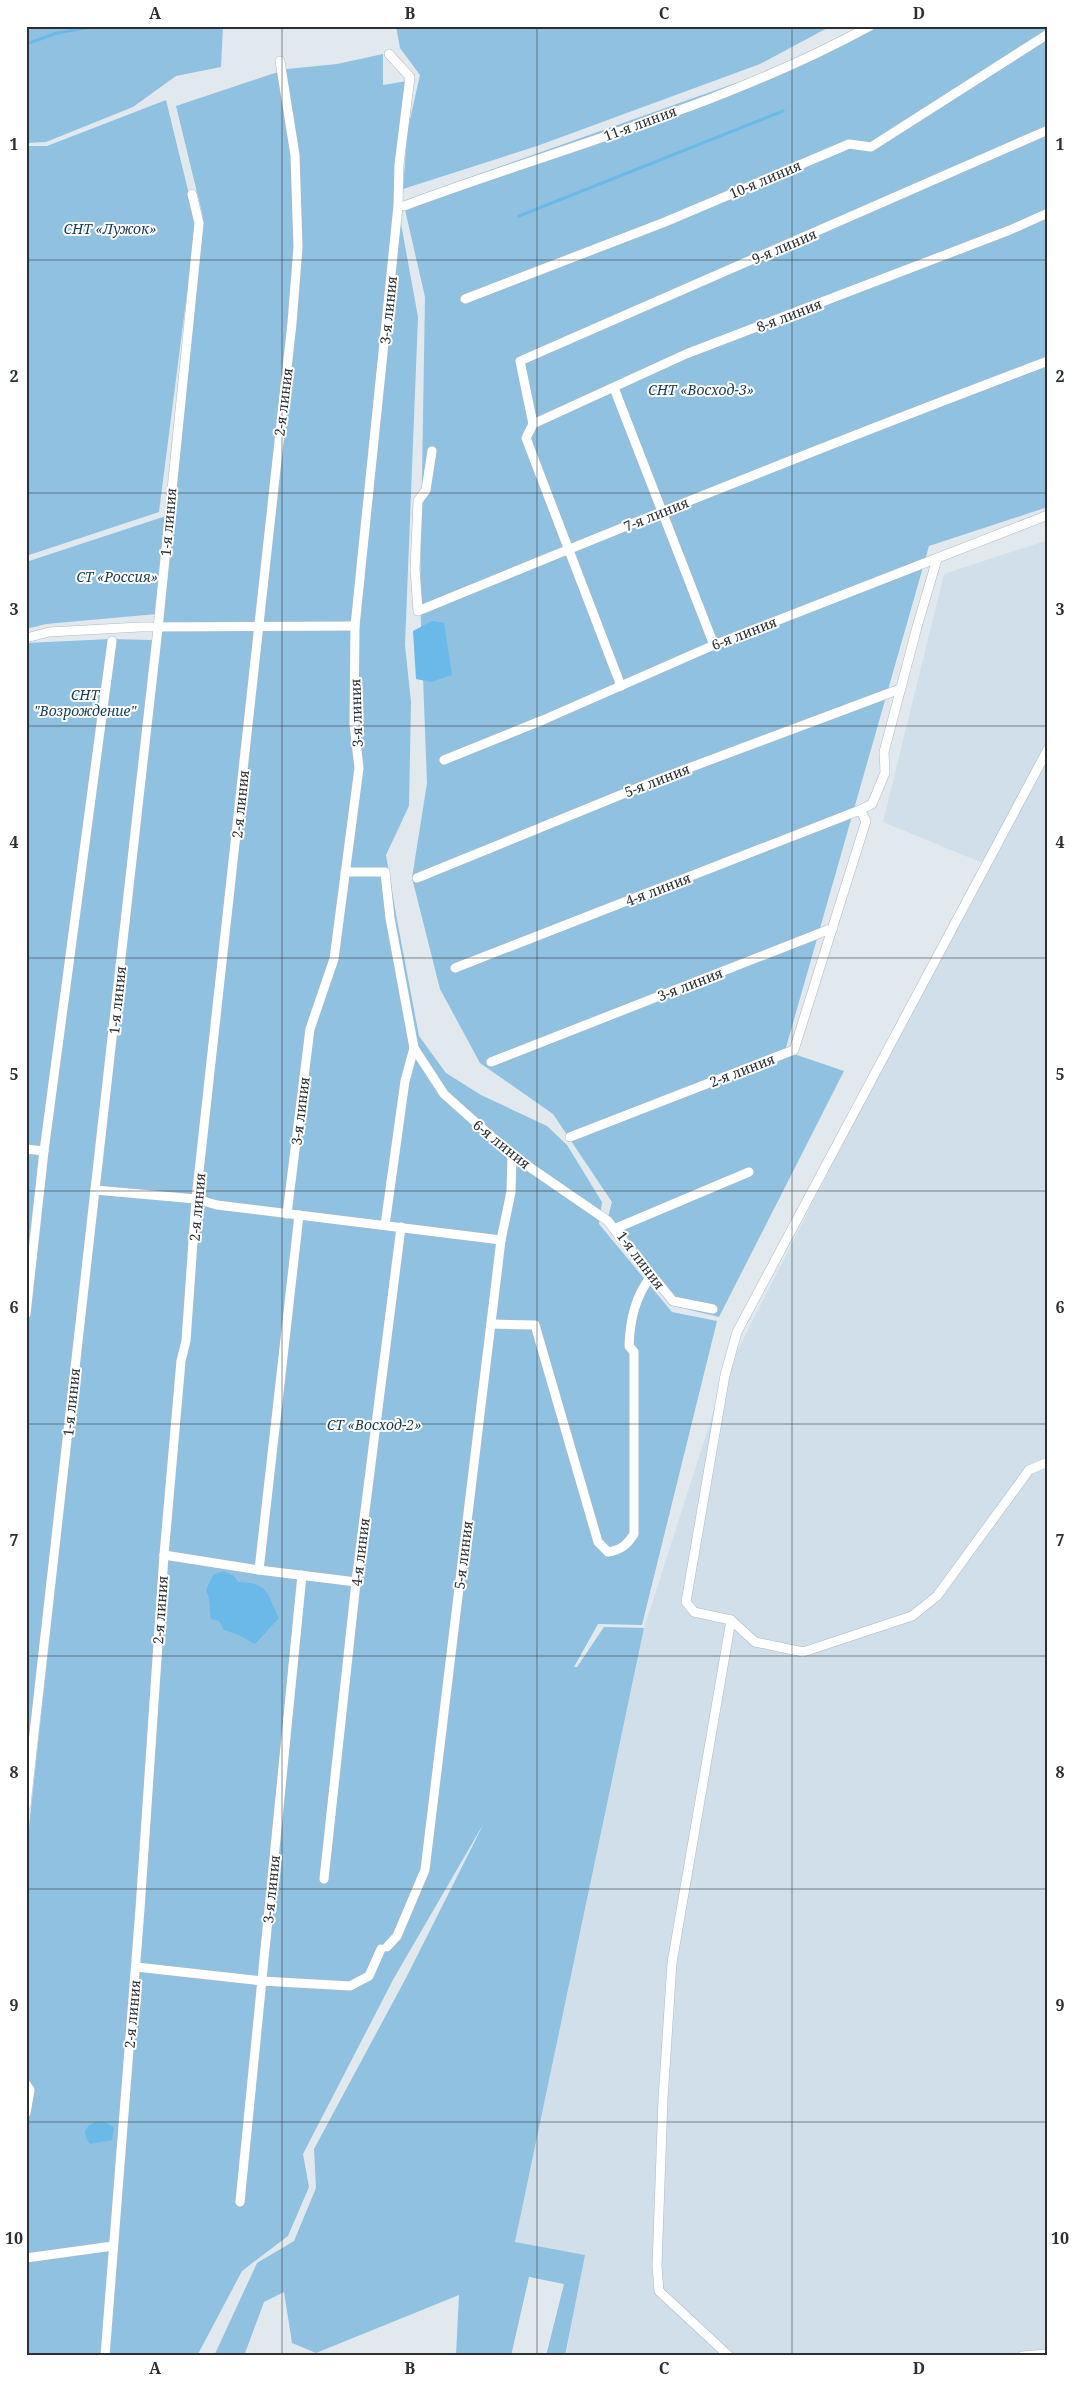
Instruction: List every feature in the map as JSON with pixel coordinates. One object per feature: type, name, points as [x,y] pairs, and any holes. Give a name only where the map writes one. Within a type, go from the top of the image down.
[{"type":"street","name":"11-я линия","points":[[401,206],[726,93],[822,53],[870,26]]},
{"type":"street","name":"10-я линия","points":[[465,299],[665,222],[849,144],[871,147],[1048,34]]},
{"type":"street","name":"3-я линия","points":[[287,1214],[310,1029],[334,959],[359,768],[354,724],[355,626],[401,206],[399,165],[410,77],[389,54]]},
{"type":"street","name":"2-я линия","points":[[105,2356],[136,1967],[164,1555],[181,1361],[186,1341],[196,1199],[260,626],[274,472],[292,323],[298,247],[295,155],[280,61]]},
{"type":"street","name":"9-я линия","points":[[533,424],[520,361],[1048,130]]},
{"type":"street","name":"1-я линия","points":[[26,1805],[158,628],[199,223],[192,194]]},
{"type":"street","name":"8-я линия","points":[[533,424],[686,354],[1001,234],[1048,213]]},
{"type":"street","name":"7-я линия","points":[[432,451],[426,490],[418,501],[415,570],[418,611],[661,512],[1048,361]]},
{"type":"street","points":[[614,388],[714,645]]},
{"type":"street","points":[[533,424],[526,438],[622,686]]},
{"type":"street","name":"6-я линия","points":[[444,760],[622,686],[714,645],[1048,515]]},
{"type":"street","points":[[833,928],[866,821],[860,810],[872,804],[885,773],[884,752],[937,559]]},
{"type":"street","points":[[26,638],[49,632],[158,628],[355,626]]},
{"type":"street","points":[[26,1314],[44,1152],[112,641]]},
{"type":"street","name":"5-я линия","points":[[416,878],[662,778],[900,689]]},
{"type":"street","points":[[1048,750],[737,1332],[724,1375],[686,1602],[694,1612],[731,1620],[754,1642],[803,1652],[912,1616],[938,1596],[1029,1470],[1048,1462]]},
{"type":"street","name":"4-я линия","points":[[455,968],[860,810]]},
{"type":"street","points":[[345,872],[385,872],[390,918],[414,1048],[405,1081],[384,1225]]},
{"type":"street","name":"3-я линия","points":[[490,1062],[833,928]]},
{"type":"street","name":"2-я линия","points":[[570,1137],[794,1050],[833,928]]},
{"type":"street","name":"6-я линия","points":[[414,1048],[444,1094],[512,1155],[608,1221],[614,1229]]},
{"type":"street","points":[[26,1149],[44,1152]]},
{"type":"street","name":"5-я линия","points":[[136,1967],[262,1981],[350,1986],[369,1976],[384,1948],[400,1930],[425,1870],[501,1240],[511,1192],[512,1155]]},
{"type":"street","name":"1-я линия","points":[[713,1309],[673,1301],[614,1229],[749,1172]]},
{"type":"street","points":[[95,1190],[196,1199],[217,1205],[501,1240]]},
{"type":"street","points":[[259,1570],[299,1215]]},
{"type":"street","name":"4-я линия","points":[[324,1879],[356,1582],[401,1227]]},
{"type":"street","points":[[491,1324],[535,1325],[598,1542],[608,1552],[619,1550],[628,1544],[634,1534],[634,1352],[629,1346],[630,1335],[635,1303],[641,1288],[651,1276]]},
{"type":"street","points":[[164,1555],[259,1570],[356,1582]]},
{"type":"street","name":"3-я линия","points":[[240,2202],[302,1575]]},
{"type":"street","points":[[729,2356],[659,2291],[657,2266],[663,2099],[672,1963],[731,1620]]},
{"type":"street","points":[[26,2084],[30,2090],[26,2112]]},
{"type":"street","points":[[26,2258],[113,2246]]},
{"type":"street","points":[[1022,2356],[1048,2354]]},
{"type":"shaded area","points":[[1048,540],[1048,2356],[566,2356],[584,2256],[515,2242],[644,1629],[725,1375],[985,864],[883,822],[944,574]]},
{"type":"shaded area","points":[[432,621],[444,623],[452,675],[431,682],[416,679],[413,631]]},
{"type":"shaded area","points":[[224,1571],[234,1576],[238,1582],[256,1584],[261,1587],[268,1595],[279,1618],[255,1644],[239,1635],[224,1630],[219,1621],[211,1619],[206,1590],[213,1575]]},
{"type":"shaded area","points":[[96,2122],[107,2123],[114,2128],[112,2140],[90,2144],[86,2138],[85,2131],[89,2125]]},
{"type":"green space","points":[[37,26],[223,26],[221,67],[176,76],[133,107],[46,142],[26,143],[26,31]]},
{"type":"green space","name":"СТ «Восход-2»","points":[[396,26],[831,26],[760,64],[537,146],[403,189],[407,135],[398,207],[418,317],[405,645],[411,702],[409,806],[386,855],[419,1036],[446,1073],[481,1095],[547,1126],[567,1145],[602,1202],[599,1224],[672,1312],[717,1321],[642,1625],[598,1624],[574,1667],[577,1667],[604,1627],[644,1628],[515,2242],[585,2255],[565,2356],[546,2356],[564,2284],[529,2277],[511,2356],[456,2356],[459,2295],[316,2353],[292,2343],[284,2292],[264,2302],[244,2356],[214,2356],[257,2263],[294,2241],[316,2188],[314,2149],[407,1976],[484,1823],[394,1978],[303,2154],[309,2187],[288,2236],[242,2271],[197,2356],[26,2356],[26,1855],[203,217],[176,106],[287,69],[337,64],[383,54],[383,85],[413,80],[409,124],[420,75],[400,48]]},
{"type":"green space","name":"СНТ «Восход-3»","points":[[862,26],[1048,26],[1048,507],[929,546],[785,1051],[844,1071],[719,1317],[670,1305],[606,1225],[612,1202],[553,1114],[480,1063],[440,989],[412,878],[427,783],[420,597],[425,297],[403,201],[820,53]]},
{"type":"green space","name":"СНТ «Лужок»","points":[[166,100],[196,223],[159,512],[26,556],[26,146],[47,146]]},
{"type":"green space","name":"СТ «Россия»","points":[[166,516],[157,614],[46,624],[26,629],[26,562]]},
{"type":"green space","name":"СНТ \"Возрождение\"","points":[[111,639],[152,640],[26,1784],[26,643]]},
{"type":"waterway","points":[[26,44],[57,33],[97,26]]},
{"type":"waterway","points":[[519,216],[783,111]]}]
